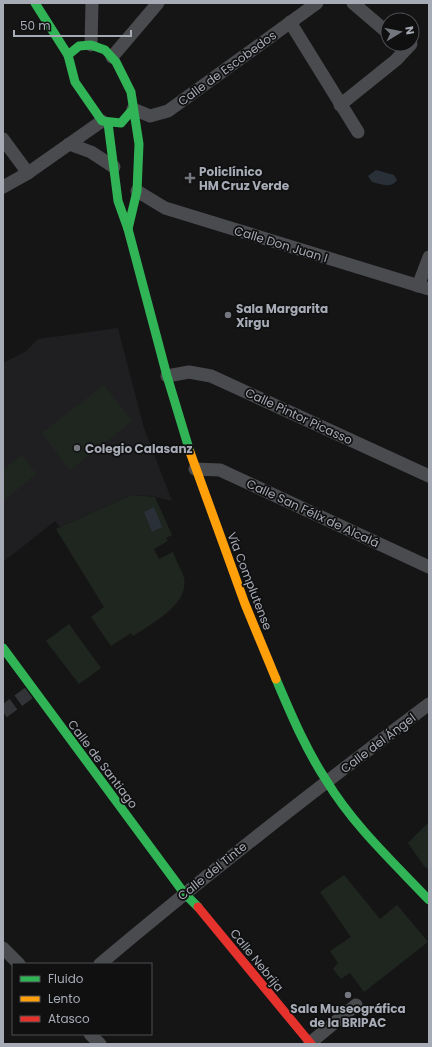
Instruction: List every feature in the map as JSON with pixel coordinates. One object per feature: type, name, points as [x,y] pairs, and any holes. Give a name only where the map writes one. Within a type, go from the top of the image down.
[{"type":"main road","points":[[35,3],[68,55],[68,69],[74,84],[105,122],[121,123],[133,109]]},
{"type":"main road","points":[[68,55],[82,44],[105,50],[112,57]]},
{"type":"main road","name":"Vía Complutense","points":[[112,57],[131,92],[139,144],[138,191],[128,229]]},
{"type":"main road","name":"Vía Complutense","points":[[105,122],[114,167],[118,201],[128,229],[167,376],[194,469],[245,604],[299,733],[326,781],[362,829],[429,900]]},
{"type":"main road","name":"Calle de Santiago","points":[[3,648],[184,893]]},
{"type":"main road","name":"Calle Nebrija","points":[[184,893],[195,904],[311,1044]]},
{"type":"street","points":[[82,44],[92,3]]},
{"type":"street","points":[[112,57],[158,3]]},
{"type":"street","name":"Calle de Escobedos","points":[[133,109],[150,116],[168,112],[317,3]]},
{"type":"street","points":[[353,3],[380,26]]},
{"type":"street","points":[[290,22],[358,132]]},
{"type":"street","points":[[340,105],[396,60],[402,52]]},
{"type":"street","points":[[5,183],[28,173],[69,144],[105,122]]},
{"type":"street","points":[[3,139],[28,173]]},
{"type":"street","points":[[69,144],[91,152],[114,167]]},
{"type":"street","name":"Calle Don Juan I","points":[[138,191],[165,208],[424,287]]},
{"type":"street","points":[[424,287],[429,257]]},
{"type":"street","name":"Calle Pintor Picasso","points":[[167,376],[189,372],[211,376],[429,476]]},
{"type":"street","name":"Calle San Félix de Alcalá","points":[[194,469],[220,470],[429,568]]},
{"type":"street","name":"Calle del Ángel","points":[[326,781],[429,704]]},
{"type":"street","name":"Calle del Tinte","points":[[101,963],[184,893],[326,781]]},
{"type":"street","points":[[3,948],[18,963]]},
{"type":"street","points":[[311,1044],[356,1005]]},
{"type":"street","points":[[91,1035],[100,1044]]},
{"type":"shaded area","points":[[376,170],[394,175],[397,180],[395,183],[389,185],[382,185],[372,182],[368,176]]},
{"type":"shaded area","name":"Colegio Calasanz","points":[[118,328],[143,425],[172,501],[151,496],[131,495],[60,527],[55,521],[3,562],[3,363],[25,352],[38,339]]},
{"type":"shaded area","points":[[104,385],[132,421],[70,470],[42,433]]},
{"type":"shaded area","points":[[22,455],[36,474],[3,501],[3,470]]},
{"type":"shaded area","points":[[131,495],[155,497],[172,535],[166,538],[168,541],[154,549],[159,559],[173,552],[184,578],[184,588],[181,597],[168,612],[133,636],[131,633],[111,646],[91,617],[104,607],[56,529]]},
{"type":"shaded area","points":[[154,507],[162,527],[152,532],[144,512]]},
{"type":"shaded area","points":[[69,624],[101,668],[79,684],[46,641]]},
{"type":"shaded area","points":[[429,822],[429,870],[424,866],[408,843]]},
{"type":"shaded area","points":[[344,875],[380,919],[397,905],[428,942],[364,992],[350,973],[341,979],[333,969],[338,963],[330,951],[351,937],[320,892]]},
{"type":"tunnel","points":[[3,712],[33,690]]},
{"type":"traffic: fast","points":[[35,3],[68,55]]},
{"type":"traffic: fast","points":[[128,229],[137,191],[139,144],[131,92],[116,62],[105,50],[91,45],[79,46],[68,55],[75,82],[102,121],[121,123],[133,109]]},
{"type":"traffic: fast","points":[[108,123],[118,201],[128,229],[167,376],[190,452]]},
{"type":"traffic: fast","points":[[3,648],[184,893],[198,907]]},
{"type":"traffic: fast","points":[[276,679],[305,743],[318,768],[337,797],[374,843],[429,900]]},
{"type":"traffic: slow","points":[[190,452],[245,604],[276,679]]},
{"type":"traffic: jam","points":[[198,907],[311,1044]]},
{"type":"place","name":"Policlínico HM Cruz Verde","points":[[190,178]]},
{"type":"place","name":"Sala Margarita Xirgu","points":[[228,315]]},
{"type":"place","name":"Colegio Calasanz","points":[[77,448]]},
{"type":"place","name":"Sala Museográfica de la BRIPAC","points":[[348,995]]}]
